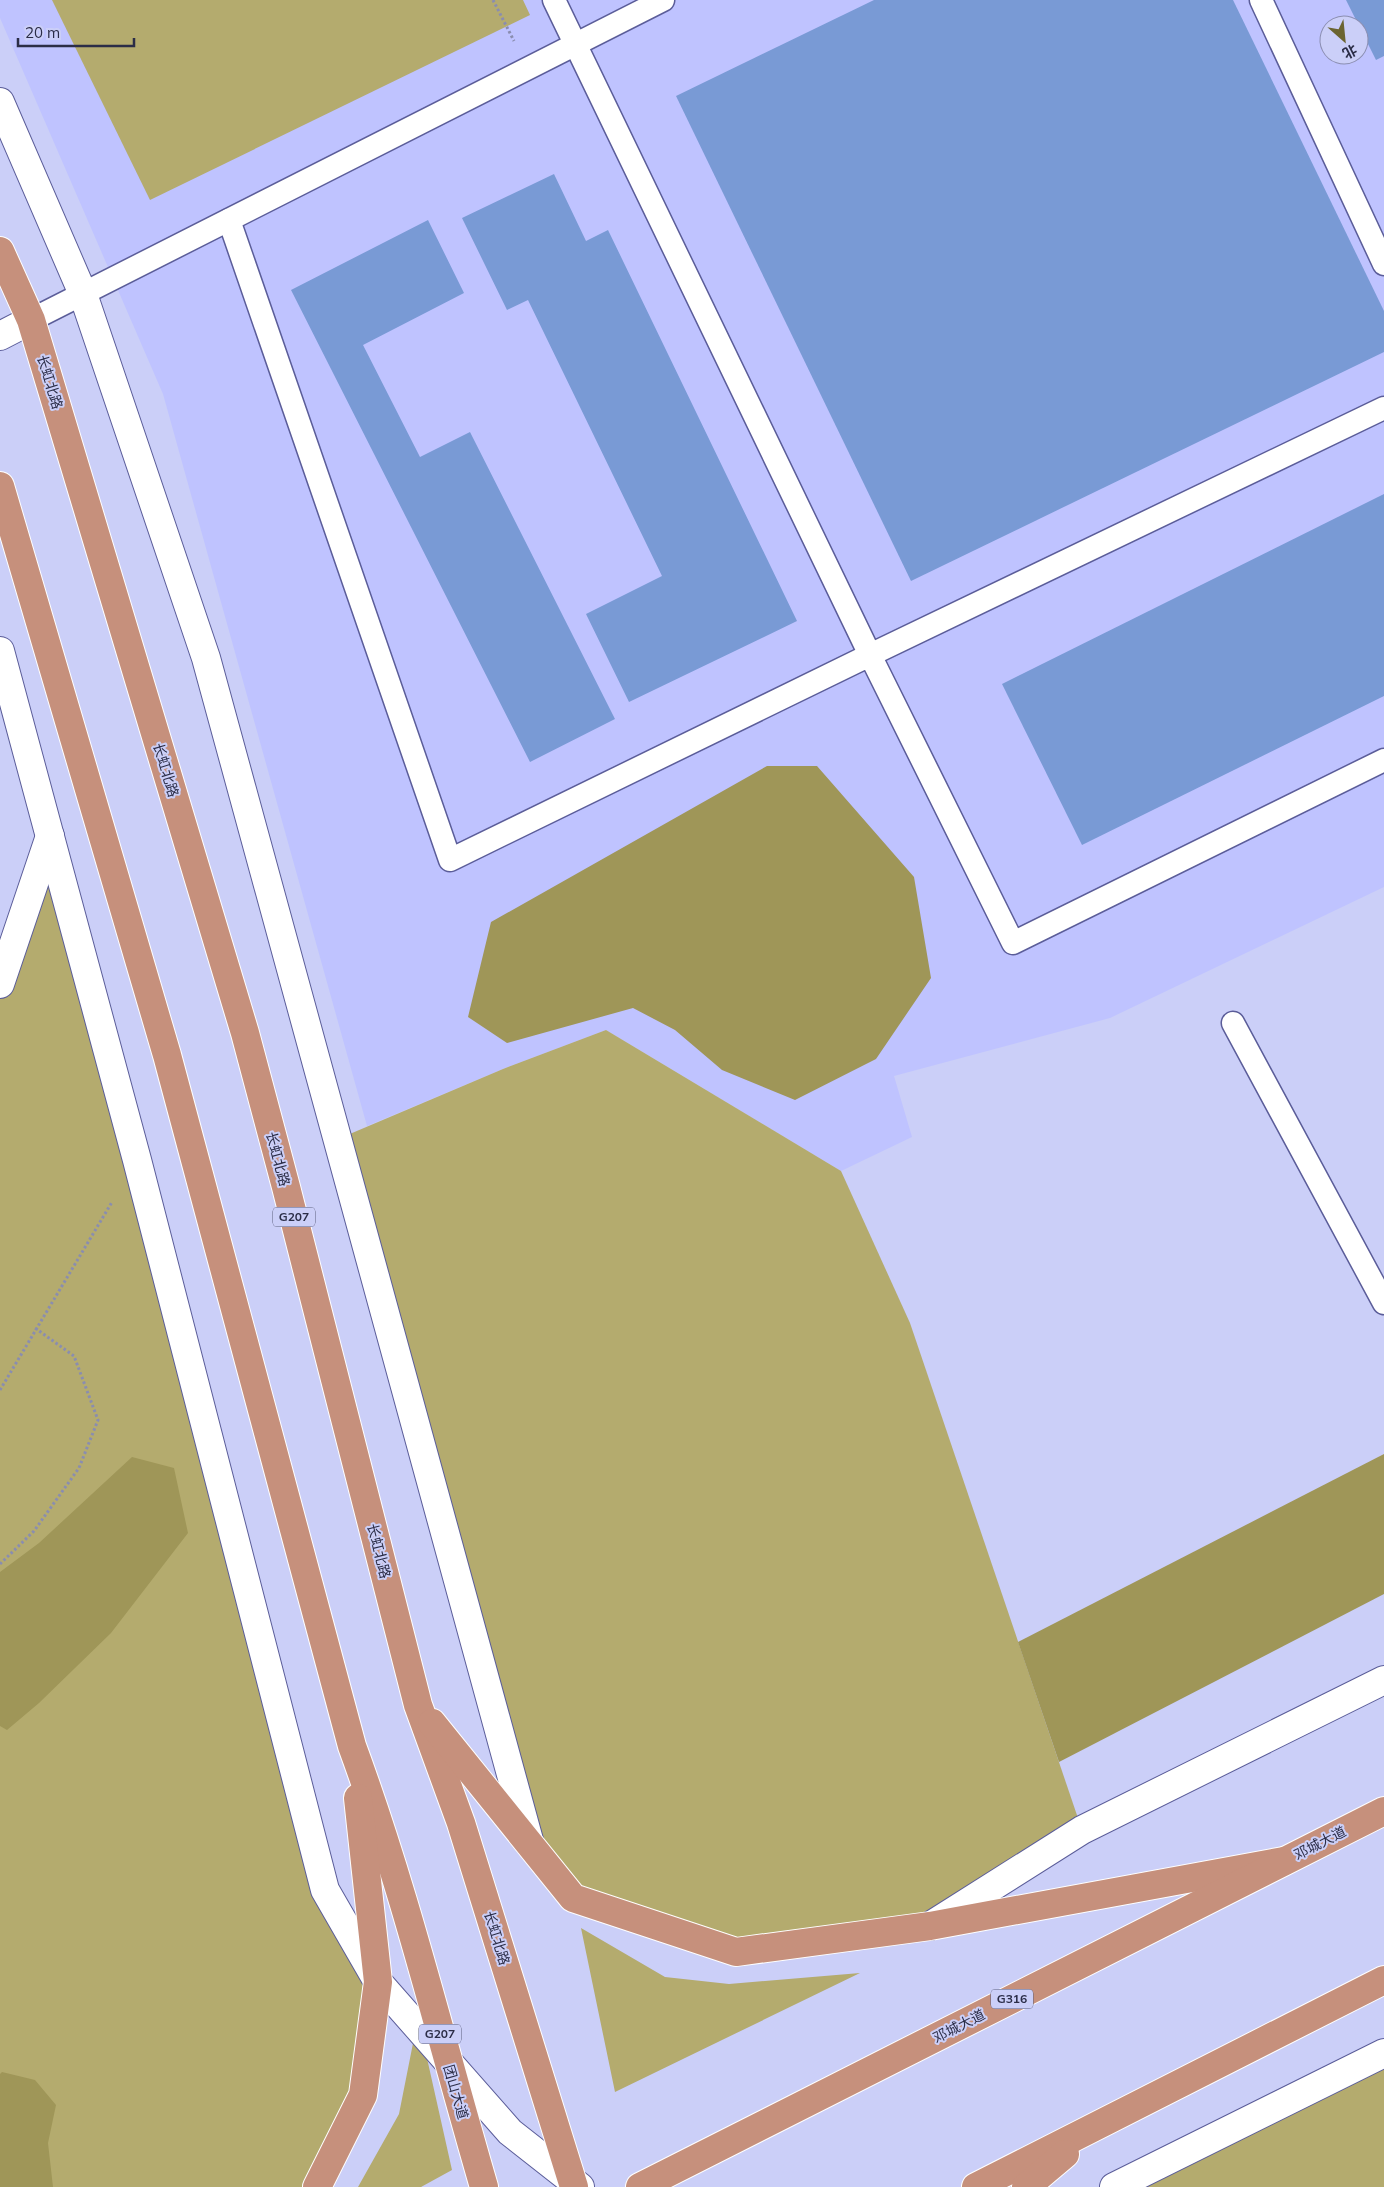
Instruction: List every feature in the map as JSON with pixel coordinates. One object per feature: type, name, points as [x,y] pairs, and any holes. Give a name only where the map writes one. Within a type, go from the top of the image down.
[{"type":"highway","name":"长虹北路","points":[[0,251],[6,282],[31,320],[245,1033],[418,1705],[462,1823],[574,2187]]},
{"type":"highway","name":"G207","points":[[0,486],[167,1055],[352,1746]]},
{"type":"highway","points":[[418,1705],[573,1898],[736,1952],[930,1926],[1284,1861]]},
{"type":"highway","points":[[317,2187],[363,2095],[378,1982],[352,1746]]},
{"type":"highway","name":"团山大道","points":[[352,1746],[368,1790],[396,1881],[484,2187]]},
{"type":"highway","name":"邓城大道","points":[[640,2187],[1384,1811]]},
{"type":"highway","points":[[976,2187],[1384,1980]]},
{"type":"highway","points":[[1026,2187],[1097,2126]]},
{"type":"street","points":[[0,102],[84,294],[206,658],[530,1844]]},
{"type":"street","points":[[0,336],[31,320]]},
{"type":"street","points":[[0,651],[137,1160],[326,1890],[378,1982],[510,2132],[580,2187]]},
{"type":"street","points":[[0,984],[50,836]]},
{"type":"street","points":[[930,1926],[1082,1830],[1384,1680]]},
{"type":"street","points":[[1114,2187],[1384,2053]]},
{"type":"lane","points":[[554,0],[870,654],[1013,943],[1384,760]]},
{"type":"lane","points":[[31,320],[663,0]]},
{"type":"lane","points":[[1261,0],[1384,264]]},
{"type":"lane","points":[[229,220],[450,860],[870,654],[1384,408]]},
{"type":"lane","points":[[1233,1023],[1384,1304]]},
{"type":"path","points":[[493,0],[528,68]]},
{"type":"path","points":[[0,1390],[35,1328],[137,1160]]},
{"type":"path","points":[[0,1564],[34,1531],[79,1468],[98,1420],[74,1356],[35,1328]]},
{"type":"shaded area","points":[[0,0],[1384,0],[1384,887],[1110,1018],[894,1076],[912,1137],[841,1171],[606,1030],[503,1069],[367,1126],[163,394],[0,18]]},
{"type":"shaded area","points":[[52,0],[523,0],[530,15],[150,200]]},
{"type":"shaded area","points":[[767,766],[817,766],[914,877],[931,978],[876,1059],[795,1100],[722,1070],[675,1030],[633,1008],[507,1043],[468,1017],[491,922]]},
{"type":"shaded area","points":[[50,836],[325,1890],[378,1982],[363,2095],[317,2187],[0,2187],[0,984]]},
{"type":"shaded area","points":[[606,1030],[841,1171],[910,1323],[1082,1830],[930,1926],[736,1952],[573,1898],[530,1844],[338,1139],[503,1069]]},
{"type":"shaded area","points":[[1384,1454],[1384,1594],[1059,1762],[1018,1642]]},
{"type":"shaded area","points":[[132,1457],[174,1468],[188,1533],[111,1633],[39,1703],[7,1730],[0,1726],[0,1572],[39,1543]]},
{"type":"shaded area","points":[[581,1928],[665,1977],[729,1984],[860,1973],[615,2092]]},
{"type":"shaded area","points":[[418,2018],[452,2170],[421,2187],[358,2187],[399,2114]]},
{"type":"shaded area","points":[[1384,2053],[1384,2187],[1114,2187]]},
{"type":"shaded area","points":[[2,2072],[35,2080],[56,2105],[48,2143],[53,2187],[0,2187],[0,2074]]},
{"type":"building","points":[[874,0],[1233,0],[1384,311],[1384,352],[911,581],[676,96]]},
{"type":"building","points":[[1346,0],[1384,0],[1384,56],[1376,60],[1369,46],[1369,15],[1354,15]]},
{"type":"building","points":[[554,174],[586,241],[608,230],[797,621],[629,702],[586,614],[662,576],[528,300],[507,310],[462,218]]},
{"type":"building","points":[[428,220],[464,293],[363,345],[420,457],[470,432],[615,719],[530,762],[291,290]]},
{"type":"building","points":[[1384,494],[1384,696],[1082,845],[1002,684]]}]
